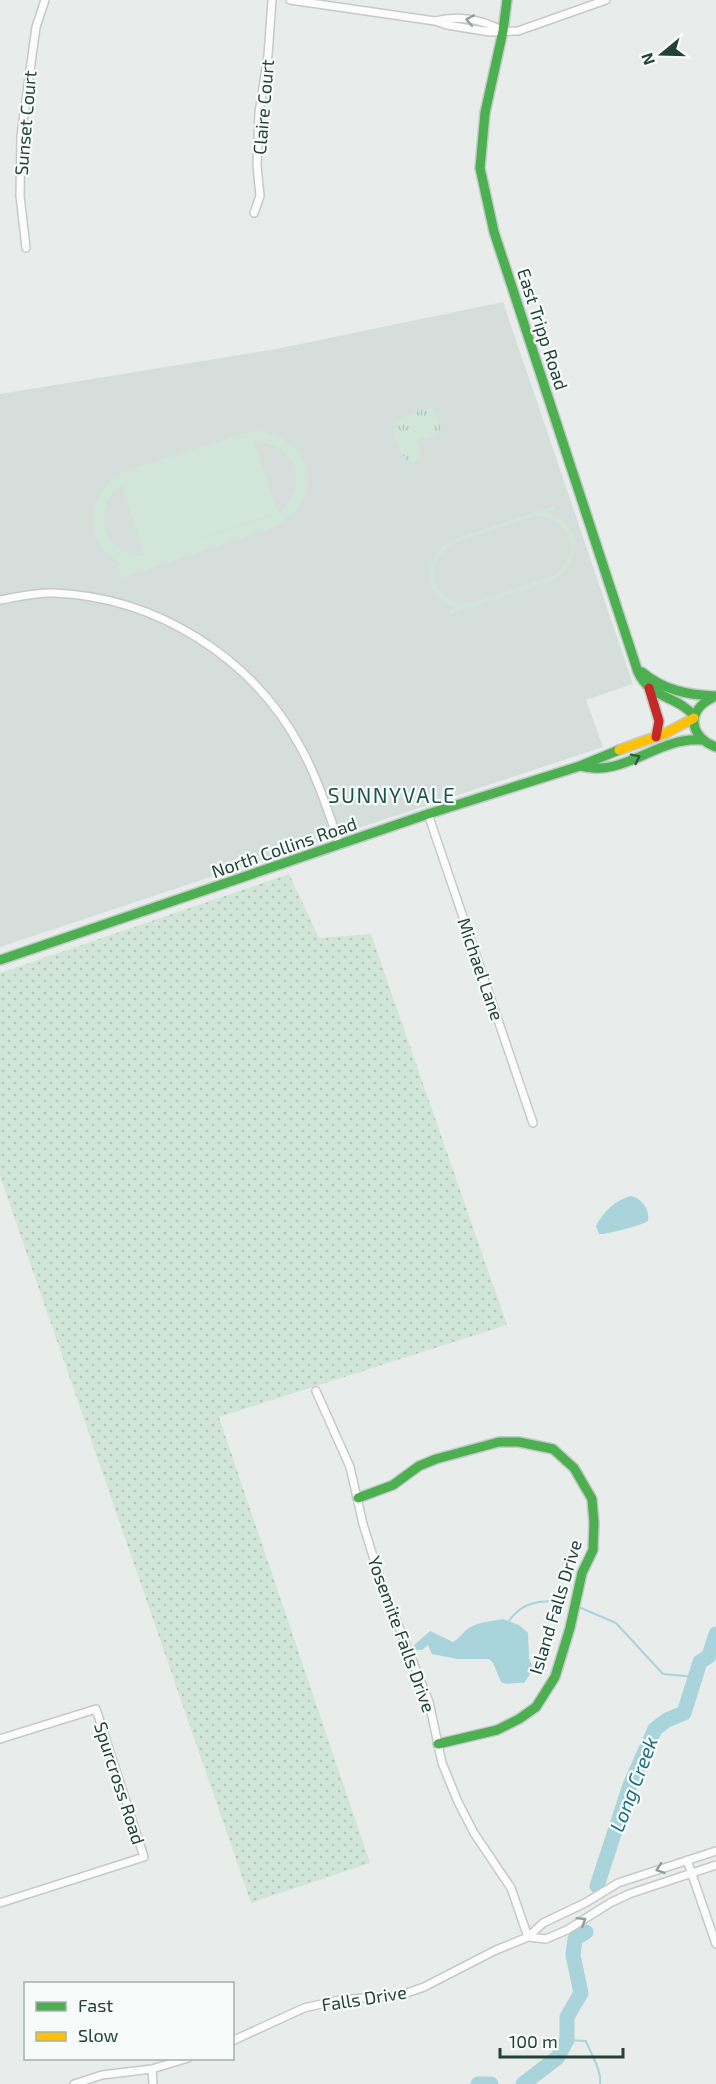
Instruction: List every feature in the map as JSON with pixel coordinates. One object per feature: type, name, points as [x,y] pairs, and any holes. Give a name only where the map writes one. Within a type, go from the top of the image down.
[{"type":"street","name":"Sunset Court","points":[[26,248],[20,196],[21,136],[36,27],[45,0]]},
{"type":"street","name":"Claire Court","points":[[254,213],[260,196],[257,166],[259,113],[268,55],[272,0]]},
{"type":"street","points":[[290,0],[435,21],[452,16],[489,23],[503,31],[518,31],[606,0]]},
{"type":"street","name":"East Tripp Road","points":[[507,0],[503,31],[485,113],[480,168],[484,190],[494,232],[517,306],[634,660],[641,678],[649,688],[659,721],[656,737]]},
{"type":"street","points":[[0,600],[52,592],[107,600],[143,609],[179,625],[204,641],[236,666],[282,717],[314,774],[340,845]]},
{"type":"street","name":"East Tripp Road","points":[[634,660],[646,676],[667,688],[692,695],[715,696]]},
{"type":"street","points":[[649,688],[677,701],[691,711],[694,726],[701,740],[716,747]]},
{"type":"street","name":"North Collins Road","points":[[0,960],[428,814],[580,766],[593,759],[656,737],[694,717],[701,704],[715,696]]},
{"type":"street","name":"North Collins Road","points":[[580,766],[604,769],[625,764],[673,741],[701,740]]},
{"type":"street","name":"Michael Lane","points":[[428,814],[533,1124]]},
{"type":"street","name":"Yosemite Falls Drive","points":[[316,1391],[351,1467],[363,1524],[381,1582],[429,1702],[442,1763],[458,1803],[474,1833],[511,1888],[528,1937]]},
{"type":"street","name":"Island Falls Drive","points":[[358,1498],[393,1485],[419,1466],[436,1460],[499,1442],[519,1442],[553,1449],[574,1468],[592,1499],[594,1523],[592,1550],[582,1573],[570,1628],[555,1677],[536,1707],[519,1719],[497,1730],[438,1744]]},
{"type":"street","name":"Spurcross Road","points":[[0,1739],[96,1709],[144,1857],[0,1903]]},
{"type":"street","name":"Falls Drive","points":[[234,2040],[304,2008],[339,2000],[401,1995],[424,1987],[496,1950],[528,1937],[543,1923],[585,1903],[618,1883],[716,1851]]},
{"type":"street","points":[[687,1860],[716,1944]]},
{"type":"street","name":"Falls Drive","points":[[528,1937],[546,1939],[567,1930],[620,1898],[716,1865]]},
{"type":"street","points":[[74,2084],[102,2075],[152,2069],[182,2060]]},
{"type":"street","points":[[152,2069],[153,2084]]},
{"type":"shaded area","points":[[503,302],[633,684],[586,700],[603,747],[0,947],[0,394],[276,349]]},
{"type":"green space","points":[[433,407],[442,432],[416,441],[422,459],[410,463],[397,443],[395,436],[397,424],[408,415]]},
{"type":"green space","points":[[261,431],[279,437],[293,447],[303,459],[308,472],[307,486],[302,501],[292,514],[276,526],[122,578],[118,566],[122,564],[109,555],[94,532],[95,507],[109,483],[121,473],[245,433]],"holes":[[[261,442],[276,446],[283,451],[294,466],[296,475],[294,492],[291,500],[278,513],[254,443]],[[122,485],[144,556],[130,555],[110,541],[103,519],[105,506],[111,495]],[[274,514],[273,516],[147,555]]]},
{"type":"green space","points":[[554,506],[555,510],[546,513],[567,525],[575,544],[570,563],[553,580],[451,614],[450,611],[458,607],[437,595],[430,577],[435,557],[452,540]],"holes":[[[542,516],[553,520],[568,534],[570,552],[561,570],[551,577],[473,603],[459,602],[448,598],[440,591],[435,582],[434,572],[443,552],[454,543],[532,517]]]},
{"type":"green space","points":[[289,874],[319,938],[371,934],[507,1325],[219,1417],[370,1863],[251,1903],[0,1176],[0,973]]},
{"type":"water","points":[[631,1196],[639,1199],[644,1205],[648,1213],[648,1221],[599,1234],[596,1226],[606,1211],[620,1200]]},
{"type":"water","points":[[503,1619],[519,1625],[528,1633],[529,1659],[532,1665],[530,1674],[524,1683],[501,1682],[489,1659],[457,1659],[432,1654],[428,1645],[422,1650],[415,1650],[413,1646],[430,1631],[453,1642],[473,1626]]},
{"type":"waterway","points":[[509,1621],[519,1610],[531,1604],[544,1601],[559,1602]]},
{"type":"waterway","points":[[581,1608],[616,1623],[663,1674],[696,1677]]},
{"type":"waterway","name":"Long Creek","points":[[597,1886],[630,1785],[655,1729],[667,1720],[684,1713],[700,1662],[709,1656],[716,1634]]},
{"type":"waterway","name":"Long Creek","points":[[523,2084],[557,2058],[567,2040],[567,2017],[581,1993],[573,1955],[575,1939],[586,1932]]},
{"type":"waterway","points":[[567,2040],[586,2041],[598,2068],[600,2084]]},
{"type":"waterway","name":"Long Creek","points":[[478,2084],[491,2084]]},
{"type":"traffic: fast","points":[[507,0],[503,31],[485,113],[480,168],[494,232],[638,672],[649,687],[680,704],[694,716]]},
{"type":"traffic: fast","points":[[642,672],[658,683],[676,690],[715,696]]},
{"type":"traffic: fast","points":[[712,698],[698,710],[694,724],[700,737],[716,747]]},
{"type":"traffic: fast","points":[[580,766],[612,767],[669,744],[701,740]]},
{"type":"traffic: fast","points":[[0,960],[428,814],[580,766],[619,750]]},
{"type":"traffic: fast","points":[[358,1498],[393,1485],[419,1466],[436,1459],[499,1442],[519,1442],[553,1449],[574,1468],[592,1499],[593,1550],[582,1573],[570,1628],[555,1677],[536,1707],[519,1719],[497,1730],[438,1744]]},
{"type":"traffic: slow","points":[[619,750],[666,733],[694,718]]},
{"type":"traffic: jam","points":[[649,688],[659,721],[656,737]]},
{"type":"district","name":"SUNNYVALE","points":[[392,794]]}]
